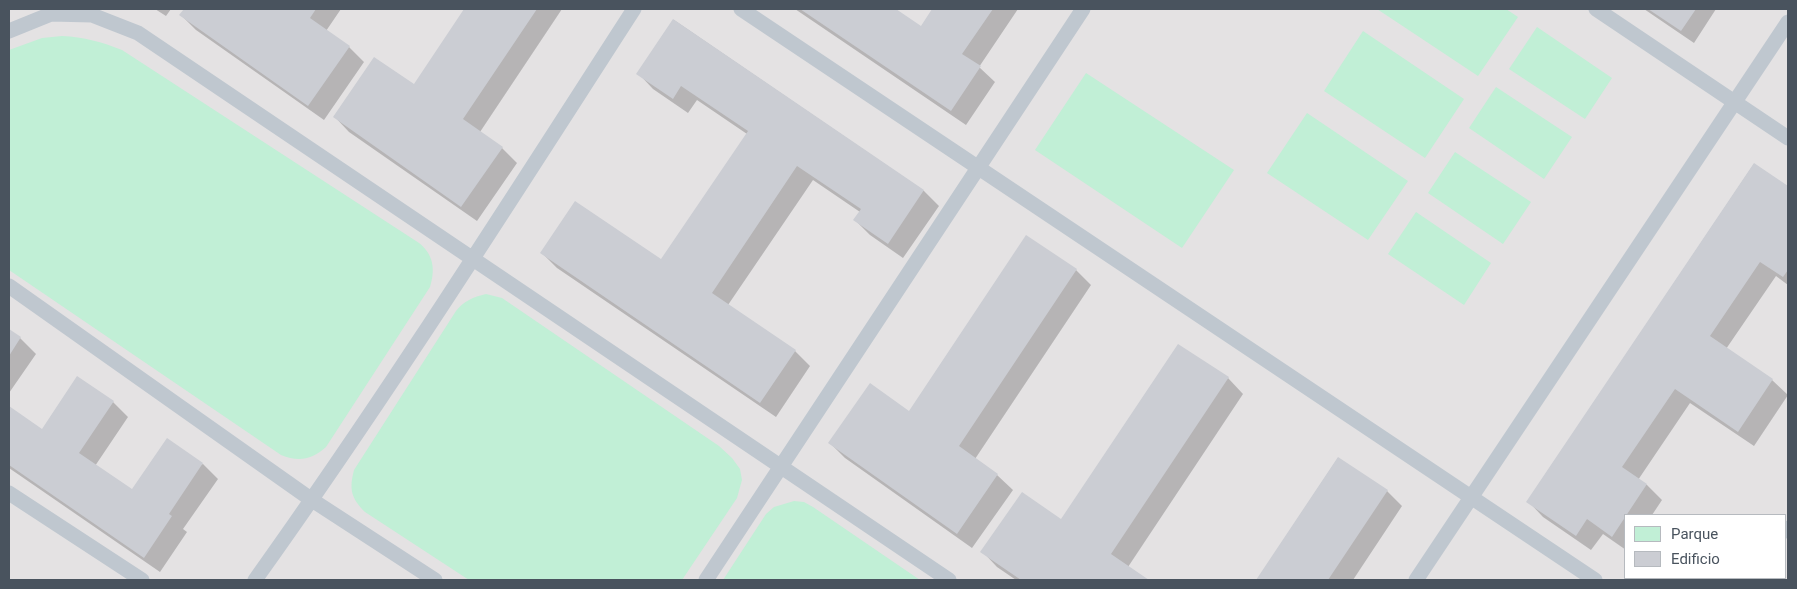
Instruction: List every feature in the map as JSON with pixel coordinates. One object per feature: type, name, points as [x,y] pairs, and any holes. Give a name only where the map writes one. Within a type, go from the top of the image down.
[{"type":"lane","points":[[103,9],[949,580]]},
{"type":"lane","points":[[255,580],[312,500],[634,9]]},
{"type":"lane","points":[[741,9],[1595,580]]},
{"type":"lane","points":[[706,580],[1083,9]]},
{"type":"lane","points":[[1596,9],[1788,138]]},
{"type":"lane","points":[[9,31],[51,14],[92,15],[138,33]]},
{"type":"lane","points":[[1416,580],[1788,22]]},
{"type":"lane","points":[[9,286],[312,500],[435,580]]},
{"type":"lane","points":[[9,493],[142,580]]},
{"type":"shaded area","points":[[9,9],[1788,9],[1788,580],[9,580]]},
{"type":"green space","points":[[1377,9],[1506,9],[1518,17],[1478,76]]},
{"type":"green space","points":[[1537,27],[1612,78],[1585,119],[1509,69]]},
{"type":"green space","points":[[1363,31],[1464,99],[1425,158],[1324,91]]},
{"type":"green space","points":[[62,36],[93,40],[122,50],[416,241],[426,250],[433,267],[430,287],[326,447],[315,455],[293,459],[281,455],[9,270],[9,50],[42,38]]},
{"type":"green space","points":[[1086,73],[1234,170],[1182,248],[1035,150]]},
{"type":"green space","points":[[1496,87],[1572,137],[1544,179],[1469,128]]},
{"type":"green space","points":[[1307,113],[1408,181],[1368,240],[1267,173]]},
{"type":"green space","points":[[1455,152],[1531,202],[1503,244],[1428,193]]},
{"type":"green space","points":[[1416,212],[1491,263],[1464,305],[1388,254]]},
{"type":"green space","points":[[486,294],[502,298],[719,446],[732,458],[740,469],[742,480],[737,498],[682,580],[469,580],[365,512],[354,498],[352,483],[354,470],[456,311],[469,300]]},
{"type":"green space","points":[[794,501],[804,502],[813,507],[920,580],[723,580],[766,514],[774,507]]},
{"type":"building","points":[[184,9],[316,9],[310,18],[350,46],[308,106],[179,15]]},
{"type":"building","points":[[464,9],[537,9],[463,119],[503,147],[461,207],[333,117],[374,57],[414,84]]},
{"type":"building","points":[[800,9],[896,9],[921,26],[932,9],[993,9],[962,54],[981,66],[951,111]]},
{"type":"building","points":[[1648,9],[1696,9],[1681,31]]},
{"type":"building","points":[[673,19],[924,190],[888,244],[853,220],[861,209],[797,166],[712,293],[796,350],[760,403],[540,253],[575,201],[661,259],[748,131],[681,86],[673,99],[636,74]]},
{"type":"building","points":[[1754,163],[1788,186],[1788,270],[1783,277],[1760,262],[1710,336],[1773,379],[1738,432],[1675,389],[1622,467],[1647,484],[1627,514],[1624,514],[1624,519],[1612,537],[1587,519],[1576,536],[1526,502]]},
{"type":"building","points":[[1026,235],[1077,269],[959,446],[998,474],[957,534],[828,443],[870,383],[909,411]]},
{"type":"building","points":[[9,329],[21,337],[9,356]]},
{"type":"building","points":[[1178,344],[1229,377],[1111,554],[1149,580],[1021,580],[980,552],[1022,492],[1061,519]]},
{"type":"building","points":[[77,376],[114,401],[79,453],[132,489],[167,438],[203,463],[169,514],[172,516],[144,558],[9,465],[9,406],[42,429]]},
{"type":"building","points":[[1338,457],[1388,490],[1328,580],[1256,580]]}]
